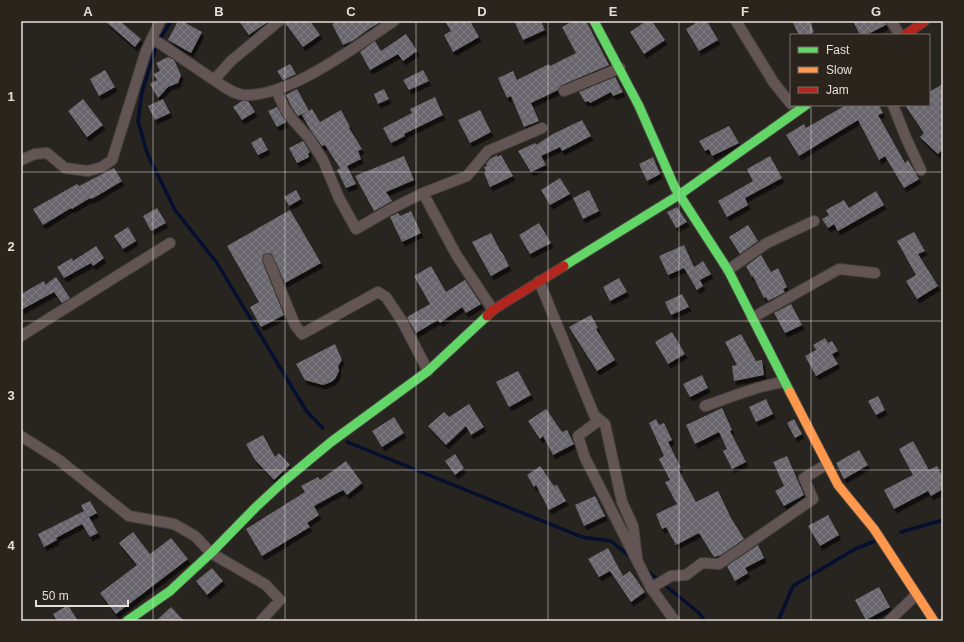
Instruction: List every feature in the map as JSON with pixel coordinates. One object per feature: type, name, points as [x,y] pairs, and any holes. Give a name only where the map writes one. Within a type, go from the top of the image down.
[{"type":"street","points":[[21,160],[35,154],[48,153],[65,168],[88,171],[102,167],[112,160],[144,59],[158,42],[160,21]]},
{"type":"street","points":[[214,80],[232,61],[279,21]]},
{"type":"street","points":[[158,42],[227,89],[243,95],[276,90],[294,84],[394,21]]},
{"type":"street","points":[[594,21],[620,68],[653,136],[679,195],[728,270],[838,485],[886,546],[934,621]]},
{"type":"street","points":[[736,21],[774,83],[790,103]]},
{"type":"street","points":[[890,21],[899,34]]},
{"type":"street","points":[[906,34],[925,21]]},
{"type":"street","points":[[564,91],[620,68]]},
{"type":"street","points":[[276,90],[285,109],[309,138],[323,160],[339,198],[356,229],[423,193],[467,176],[488,151],[542,128]]},
{"type":"street","points":[[892,106],[921,170]]},
{"type":"street","points":[[127,621],[170,591],[211,553],[256,507],[331,442],[428,371],[493,310],[679,195],[793,107]]},
{"type":"street","points":[[423,193],[457,256],[493,310]]},
{"type":"street","points":[[728,270],[767,244],[814,221]]},
{"type":"street","points":[[21,336],[170,243]]},
{"type":"street","points":[[268,259],[295,325],[302,334],[378,292],[386,297],[402,321],[428,371]]},
{"type":"street","points":[[752,318],[839,269],[875,273]]},
{"type":"street","points":[[539,281],[597,422],[578,436],[585,458],[637,563],[651,588],[675,621]]},
{"type":"street","points":[[705,406],[749,390],[784,382]]},
{"type":"street","points":[[594,415],[605,424],[622,502],[633,526],[637,563]]},
{"type":"street","points":[[21,436],[59,460],[128,516],[174,524],[195,536],[211,553],[266,585],[280,600],[261,621]]},
{"type":"street","points":[[651,588],[670,576],[686,575],[702,563],[719,564],[813,499],[804,478],[827,464]]},
{"type":"street","points":[[889,621],[916,595]]},
{"type":"building","points":[[105,21],[120,21],[141,39],[135,47]]},
{"type":"building","points":[[178,21],[182,21],[202,32],[191,53],[168,40]]},
{"type":"building","points":[[239,21],[269,21],[249,35]]},
{"type":"building","points":[[285,21],[310,21],[320,35],[303,47]]},
{"type":"building","points":[[338,21],[382,21],[354,40],[343,45],[332,24]]},
{"type":"building","points":[[445,21],[470,21],[479,37],[453,52],[444,35],[451,31]]},
{"type":"building","points":[[514,21],[541,21],[545,30],[523,40]]},
{"type":"building","points":[[573,21],[586,21],[609,65],[562,85],[558,90],[531,103],[539,121],[524,127],[511,96],[507,98],[498,78],[513,71],[517,80],[549,64],[550,66],[576,53],[562,27]]},
{"type":"building","points":[[646,21],[652,21],[665,40],[644,54],[630,32]]},
{"type":"building","points":[[699,21],[707,21],[718,40],[699,51],[686,29]]},
{"type":"building","points":[[792,21],[809,21],[814,32],[810,34],[798,34]]},
{"type":"building","points":[[853,21],[885,21],[886,25],[868,34],[860,34]]},
{"type":"building","points":[[406,34],[417,51],[403,61],[398,54],[370,70],[360,52],[375,41],[381,51]]},
{"type":"building","points":[[168,57],[174,60],[181,75],[178,83],[168,87],[158,98],[150,84],[157,80],[153,74],[160,71],[156,63]]},
{"type":"building","points":[[290,64],[296,74],[283,80],[277,71]]},
{"type":"building","points":[[105,70],[115,87],[99,96],[90,79]]},
{"type":"building","points":[[423,70],[429,81],[409,90],[403,80]]},
{"type":"building","points":[[615,77],[623,92],[613,96],[611,92],[590,103],[589,101],[585,102],[579,92]]},
{"type":"building","points":[[943,84],[943,149],[938,154],[920,137],[924,133],[906,106],[930,106],[930,91]]},
{"type":"building","points":[[297,89],[309,111],[298,116],[286,95]]},
{"type":"building","points":[[384,89],[389,99],[378,104],[374,94]]},
{"type":"building","points":[[435,97],[443,115],[404,134],[405,136],[391,143],[383,128],[412,113],[410,109]]},
{"type":"building","points":[[83,99],[103,125],[87,137],[68,111]]},
{"type":"building","points":[[163,99],[170,113],[155,120],[148,106]]},
{"type":"building","points":[[242,101],[248,101],[255,112],[242,120],[233,107]]},
{"type":"building","points":[[844,106],[880,106],[883,113],[878,115],[905,163],[908,160],[919,179],[904,188],[885,156],[879,160],[858,120],[799,156],[786,135],[804,124],[806,128]]},
{"type":"building","points":[[277,107],[286,122],[277,127],[268,111]]},
{"type":"building","points":[[312,109],[320,122],[341,110],[350,127],[349,128],[362,149],[358,151],[361,159],[347,166],[356,184],[346,188],[337,170],[340,168],[325,145],[322,146],[310,129],[302,115]]},
{"type":"building","points":[[480,110],[491,132],[470,143],[458,120]]},
{"type":"building","points":[[582,120],[591,136],[562,151],[560,147],[541,156],[546,165],[531,172],[518,151],[535,143],[536,145],[553,134]]},
{"type":"building","points":[[729,126],[739,143],[712,156],[709,149],[705,151],[699,141]]},
{"type":"building","points":[[261,137],[268,150],[258,155],[251,143]]},
{"type":"building","points":[[303,141],[310,152],[308,154],[309,157],[297,163],[289,148]]},
{"type":"building","points":[[497,155],[498,157],[501,155],[513,176],[490,187],[484,173],[486,172],[484,167],[487,166],[486,164],[490,159]]},
{"type":"building","points":[[404,156],[414,180],[386,192],[392,201],[374,211],[355,176]]},
{"type":"building","points":[[770,156],[782,178],[745,198],[748,205],[727,217],[718,201],[753,181],[747,169]]},
{"type":"building","points":[[653,157],[660,174],[647,181],[639,164]]},
{"type":"building","points":[[114,168],[122,181],[97,196],[91,199],[90,198],[72,209],[71,208],[43,225],[33,209],[77,184],[79,186]]},
{"type":"building","points":[[560,178],[570,194],[550,205],[541,190]]},
{"type":"building","points":[[296,190],[301,199],[289,206],[284,197]]},
{"type":"building","points":[[589,190],[599,211],[583,219],[573,198]]},
{"type":"building","points":[[876,191],[884,205],[838,231],[834,224],[828,228],[822,219],[829,215],[826,210],[844,200],[849,208]]},
{"type":"building","points":[[677,207],[687,222],[676,228],[667,212]]},
{"type":"building","points":[[157,208],[166,223],[151,231],[143,216]]},
{"type":"building","points":[[290,210],[321,263],[285,283],[272,254],[268,253],[263,255],[262,261],[284,315],[261,327],[250,307],[259,302],[227,246]]},
{"type":"building","points":[[411,211],[421,233],[402,242],[390,217],[398,213],[400,216]]},
{"type":"building","points":[[539,223],[551,243],[530,254],[519,235]]},
{"type":"building","points":[[748,225],[758,241],[740,254],[729,237]]},
{"type":"building","points":[[128,227],[136,241],[123,249],[114,236]]},
{"type":"building","points":[[914,232],[925,251],[918,254],[938,286],[917,299],[906,281],[916,275],[897,241]]},
{"type":"building","points":[[491,233],[509,266],[491,276],[472,242]]},
{"type":"building","points":[[684,245],[694,267],[703,261],[711,274],[700,280],[703,286],[697,290],[684,268],[668,275],[659,256]]},
{"type":"building","points":[[96,246],[104,258],[93,266],[91,263],[64,278],[57,267],[72,258],[73,261]]},
{"type":"building","points":[[761,255],[771,272],[778,268],[787,287],[783,289],[785,292],[768,301],[766,297],[764,298],[746,266]]},
{"type":"building","points":[[431,266],[446,292],[465,280],[481,304],[466,313],[462,307],[440,323],[438,320],[416,333],[407,317],[430,304],[414,276]]},
{"type":"building","points":[[56,277],[70,298],[62,303],[54,292],[21,310],[21,294],[44,281],[45,285]]},
{"type":"building","points":[[619,278],[627,292],[610,301],[603,287]]},
{"type":"building","points":[[682,294],[689,307],[671,315],[665,302]]},
{"type":"building","points":[[791,304],[802,325],[785,333],[774,313]]},
{"type":"building","points":[[591,315],[598,328],[596,329],[615,360],[597,371],[569,327]]},
{"type":"building","points":[[672,332],[685,354],[668,364],[655,342]]},
{"type":"building","points":[[741,334],[756,361],[762,360],[764,375],[734,381],[732,366],[737,365],[725,342]]},
{"type":"building","points":[[825,338],[828,343],[832,341],[838,351],[832,354],[838,364],[816,376],[805,356],[816,350],[813,345]]},
{"type":"building","points":[[335,344],[342,360],[338,366],[339,371],[335,379],[323,385],[305,380],[296,364]]},
{"type":"building","points":[[518,371],[531,395],[509,407],[496,382]]},
{"type":"building","points":[[702,375],[708,388],[690,397],[683,384]]},
{"type":"building","points":[[878,396],[885,410],[876,415],[868,401]]},
{"type":"building","points":[[766,399],[773,414],[756,422],[749,407]]},
{"type":"building","points":[[469,404],[484,427],[471,435],[466,426],[446,445],[428,426],[444,412],[449,417]]},
{"type":"building","points":[[722,408],[732,430],[730,431],[746,462],[732,469],[723,451],[727,449],[719,432],[695,444],[686,425]]},
{"type":"building","points":[[546,409],[562,432],[567,430],[574,444],[553,455],[543,436],[540,439],[528,421]]},
{"type":"building","points":[[394,417],[404,433],[382,447],[372,431]]},
{"type":"building","points":[[656,419],[659,425],[664,423],[672,440],[668,442],[681,468],[678,469],[696,502],[718,491],[731,518],[744,539],[721,555],[714,557],[699,533],[676,545],[666,527],[662,529],[656,514],[677,504],[665,482],[670,480],[659,459],[664,456],[649,423]]},
{"type":"building","points":[[794,419],[802,434],[795,438],[787,423]]},
{"type":"building","points":[[263,435],[275,457],[279,453],[290,465],[274,480],[255,460],[246,444]]},
{"type":"building","points":[[913,441],[929,470],[937,466],[943,477],[943,489],[931,496],[928,491],[894,509],[884,490],[913,475],[899,449]]},
{"type":"building","points":[[859,450],[868,465],[844,479],[836,463]]},
{"type":"building","points":[[455,454],[464,468],[455,475],[445,461]]},
{"type":"building","points":[[787,456],[804,495],[784,506],[775,491],[784,486],[773,462]]},
{"type":"building","points":[[346,461],[362,483],[347,495],[343,490],[314,506],[319,515],[307,523],[310,527],[262,556],[246,529],[305,492],[301,486],[318,477],[320,480]]},
{"type":"building","points":[[540,466],[554,486],[557,485],[566,501],[549,510],[536,485],[534,487],[527,475]]},
{"type":"building","points":[[595,496],[605,516],[584,526],[575,505]]},
{"type":"building","points":[[90,501],[97,513],[89,517],[98,533],[90,537],[82,524],[56,538],[57,540],[44,547],[38,534],[84,511],[81,505]]},
{"type":"building","points":[[828,515],[839,535],[820,546],[808,526]]},
{"type":"building","points":[[133,532],[150,554],[171,538],[188,559],[116,614],[100,593],[137,565],[119,543]]},
{"type":"building","points":[[758,545],[764,558],[745,568],[748,573],[735,581],[727,566]]},
{"type":"building","points":[[608,548],[623,576],[630,571],[645,592],[631,602],[610,571],[599,577],[588,559]]},
{"type":"building","points":[[212,568],[223,581],[207,595],[196,581]]},
{"type":"building","points":[[879,587],[890,607],[866,620],[855,600]]},
{"type":"building","points":[[68,605],[78,621],[57,621],[53,614]]},
{"type":"building","points":[[171,607],[184,621],[156,621]]},
{"type":"waterway","points":[[171,21],[157,44],[142,92],[138,121],[147,153],[175,210],[217,263],[307,412],[323,428]]},
{"type":"waterway","points":[[347,442],[582,537],[611,541],[633,559]]},
{"type":"waterway","points":[[901,532],[943,520]]},
{"type":"waterway","points":[[778,621],[793,586],[855,549],[878,540]]},
{"type":"waterway","points":[[646,570],[698,612],[705,621]]},
{"type":"traffic: fast","points":[[594,21],[639,106],[675,188],[728,270],[790,392]]},
{"type":"traffic: fast","points":[[564,266],[679,195],[805,106]]},
{"type":"traffic: fast","points":[[127,621],[170,591],[284,481],[331,442],[428,371],[487,316]]},
{"type":"traffic: slow","points":[[790,392],[838,485],[874,529],[934,621]]},
{"type":"traffic: jam","points":[[906,34],[925,21]]},
{"type":"traffic: jam","points":[[487,316],[493,310],[564,266]]}]
